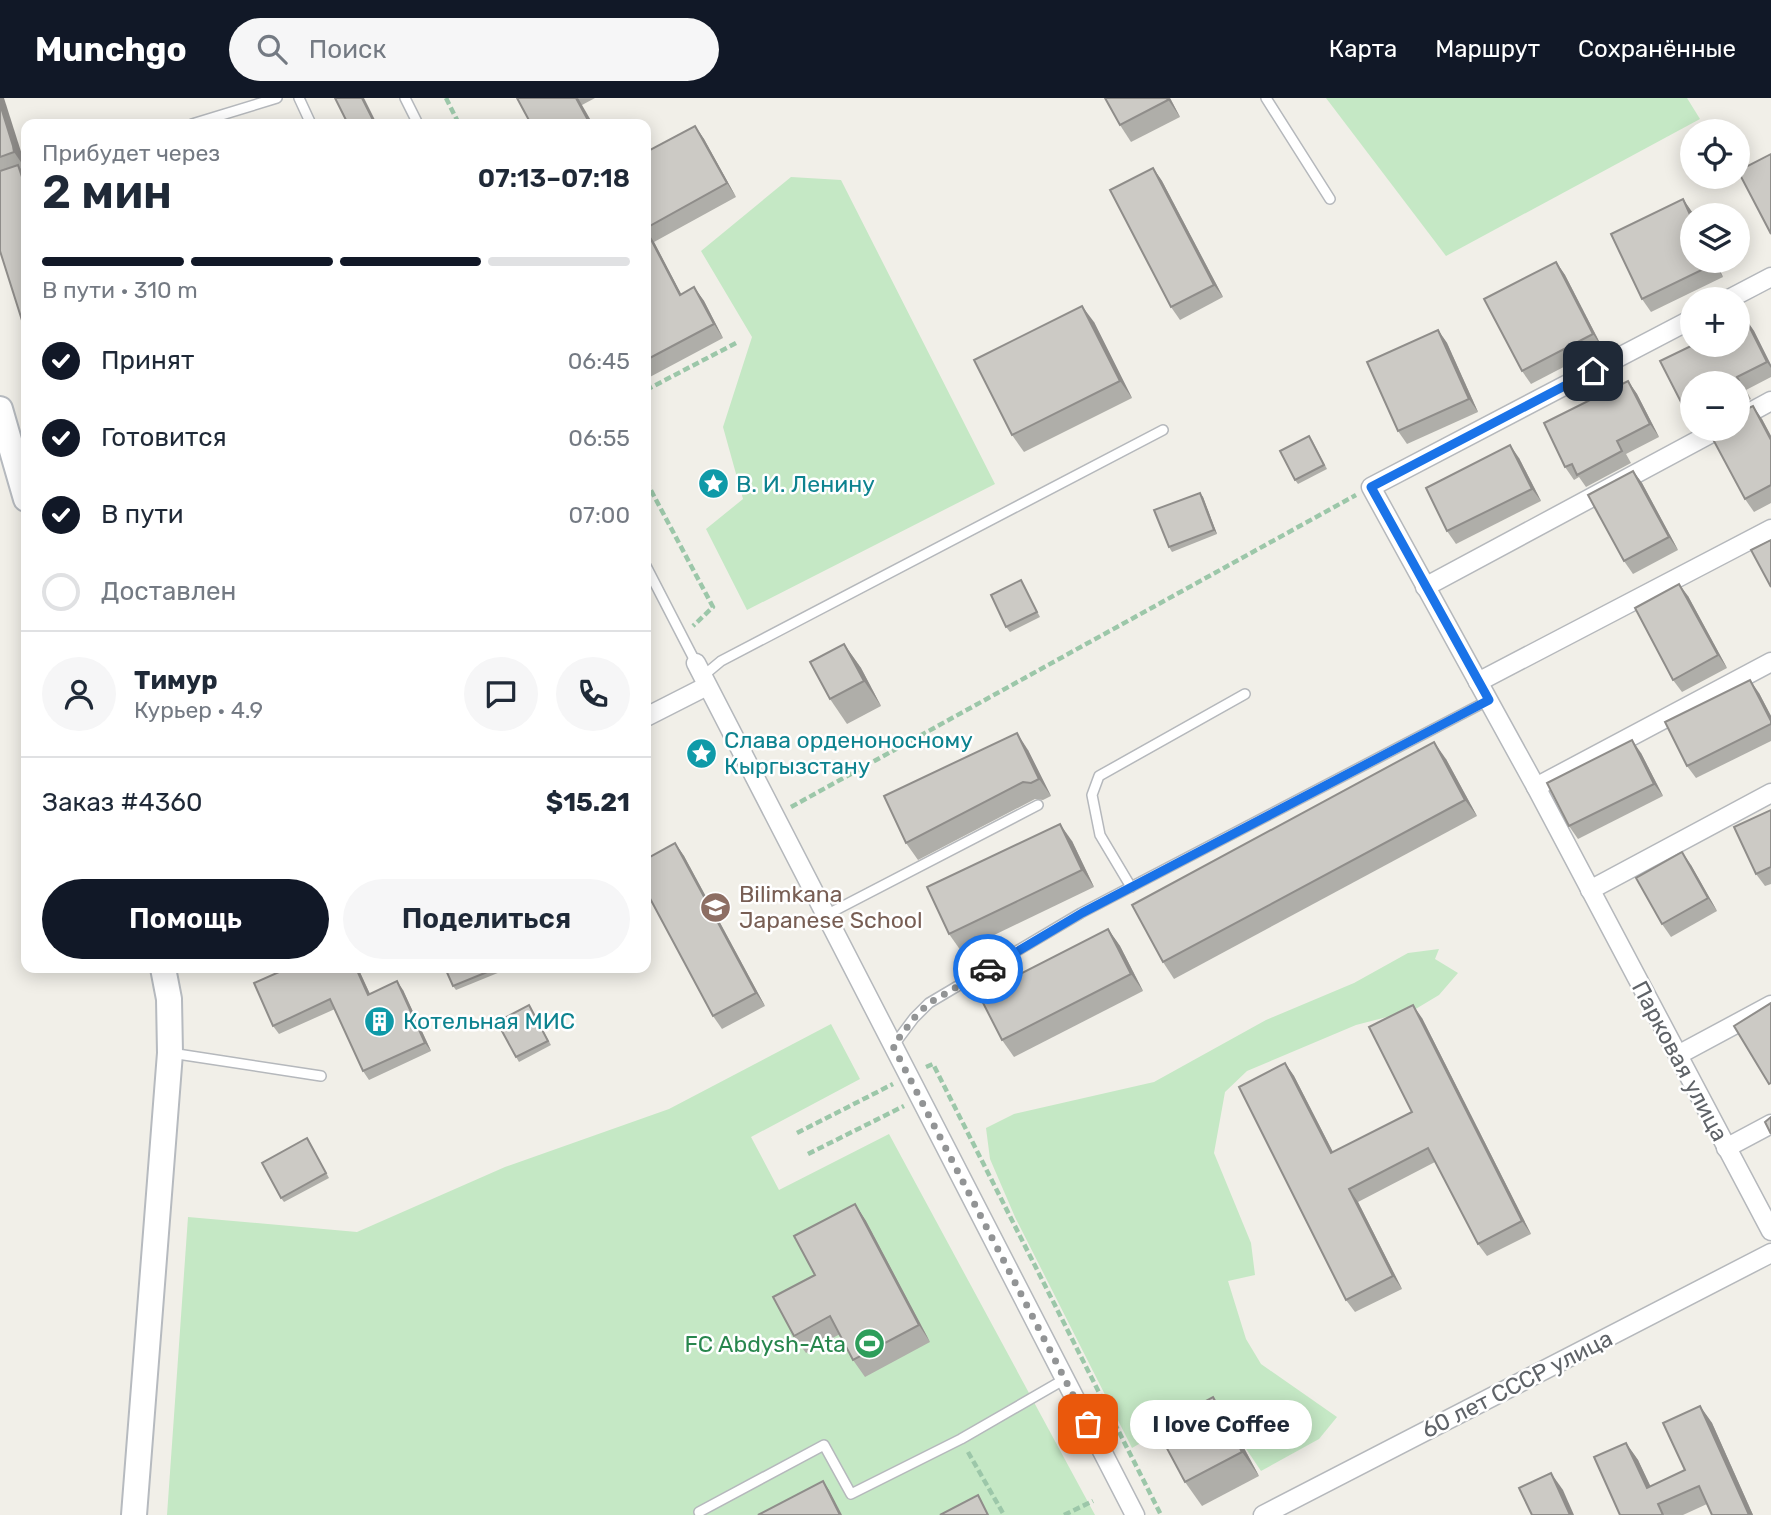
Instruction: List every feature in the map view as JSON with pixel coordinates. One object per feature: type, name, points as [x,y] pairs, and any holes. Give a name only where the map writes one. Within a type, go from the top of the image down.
[{"type":"street","points":[[1750,288],[1771,277]]},
{"type":"street","points":[[1371,487],[1680,325]]},
{"type":"street","points":[[1750,412],[1771,401]]},
{"type":"street","points":[[0,409],[21,482]]},
{"type":"street","points":[[1425,587],[1698,441]]},
{"type":"street","name":"Парковая улица","points":[[1371,487],[1536,787],[1771,1231]]},
{"type":"street","points":[[1478,682],[1771,529]]},
{"type":"street","points":[[1536,787],[1771,662]]},
{"type":"street","points":[[651,713],[702,675],[1135,1515]]},
{"type":"street","points":[[1590,890],[1771,793]]},
{"type":"street","points":[[134,1515],[170,1053],[169,999],[164,973]]},
{"type":"street","points":[[1678,1055],[1771,1005]]},
{"type":"street","points":[[1726,1148],[1771,1124]]},
{"type":"street","name":"60 лет СССР улица","points":[[1263,1515],[1771,1253]]},
{"type":"lane","points":[[208,119],[277,98]]},
{"type":"lane","points":[[299,98],[309,119]]},
{"type":"lane","points":[[405,98],[416,119]]},
{"type":"lane","points":[[1266,98],[1330,199]]},
{"type":"lane","points":[[651,576],[702,675],[721,661],[1163,430]]},
{"type":"lane","points":[[1130,887],[1100,835],[1092,795],[1099,776],[1245,694]]},
{"type":"lane","points":[[893,1046],[929,1003],[1082,913],[1489,700]]},
{"type":"lane","points":[[826,915],[1038,805]]},
{"type":"lane","points":[[170,1053],[321,1076]]},
{"type":"lane","points":[[699,1511],[824,1445],[851,1494],[961,1439],[1065,1379]]},
{"type":"path","points":[[446,98],[456,119]]},
{"type":"path","points":[[651,387],[738,342]]},
{"type":"path","points":[[775,816],[1371,487]]},
{"type":"path","points":[[651,490],[713,607],[682,636]]},
{"type":"path","points":[[808,1154],[920,1098]]},
{"type":"path","points":[[961,1439],[1004,1515]]},
{"type":"path","points":[[1064,1515],[1093,1501]]},
{"type":"green space","points":[[1326,98],[1687,98],[1700,119],[1680,119],[1680,130],[1446,256]]},
{"type":"green space","points":[[791,177],[841,180],[995,484],[747,610],[706,529],[743,499],[723,427],[752,337],[701,251]]},
{"type":"green space","points":[[1439,949],[1435,959],[1458,973],[1439,995],[1414,1010],[1356,1025],[1247,1071],[1225,1092],[1214,1153],[1251,1243],[1255,1275],[1228,1281],[1246,1339],[1261,1364],[1337,1417],[1319,1439],[1261,1471],[1214,1401],[1132,1448],[1015,1217],[990,1159],[986,1128],[1014,1114],[1154,1082],[1266,1020],[1354,983],[1408,953]]},
{"type":"green space","points":[[831,1024],[860,1079],[751,1137],[779,1190],[889,1134],[1095,1515],[167,1515],[188,1217],[357,1232],[505,1167],[669,1109]]},
{"type":"building","points":[[335,98],[362,98],[372,119],[346,119]]},
{"type":"building","points":[[517,98],[576,98],[587,119],[528,119]]},
{"type":"building","points":[[1105,98],[1167,98],[1168,100],[1120,125]]},
{"type":"building","points":[[0,104],[14,152],[0,157]]},
{"type":"building","points":[[695,126],[727,183],[651,225],[651,149]]},
{"type":"building","points":[[1771,154],[1771,234],[1747,189],[1750,189],[1750,165]]},
{"type":"building","points":[[18,165],[21,174],[21,317],[0,251],[0,171]]},
{"type":"building","points":[[1153,168],[1214,285],[1171,307],[1110,190]]},
{"type":"building","points":[[1683,199],[1685,203],[1680,203],[1680,273],[1695,273],[1642,299],[1611,234]]},
{"type":"building","points":[[651,240],[680,295],[694,287],[714,324],[651,357]]},
{"type":"building","points":[[1556,262],[1593,334],[1522,371],[1484,299]]},
{"type":"building","points":[[1082,306],[1120,381],[1012,435],[974,360]]},
{"type":"building","points":[[1750,328],[1767,362],[1749,371],[1680,371],[1680,400],[1660,361],[1680,351],[1680,357],[1750,357]]},
{"type":"building","points":[[1438,330],[1469,399],[1398,431],[1367,362]]},
{"type":"building","points":[[1628,381],[1650,424],[1617,441],[1622,451],[1577,475],[1572,464],[1565,467],[1544,423]]},
{"type":"building","points":[[1753,406],[1771,440],[1771,485],[1745,499],[1714,441],[1750,441],[1750,407]]},
{"type":"building","points":[[1309,436],[1324,465],[1295,480],[1280,451]]},
{"type":"building","points":[[1510,445],[1532,489],[1447,531],[1426,488]]},
{"type":"building","points":[[1633,471],[1669,537],[1624,561],[1588,495]]},
{"type":"building","points":[[1200,493],[1214,530],[1169,547],[1154,510]]},
{"type":"building","points":[[1771,540],[1771,587],[1751,550]]},
{"type":"building","points":[[1021,580],[1037,612],[1006,627],[991,595]]},
{"type":"building","points":[[1679,584],[1718,655],[1673,680],[1635,608]]},
{"type":"building","points":[[844,644],[864,681],[830,699],[810,662]]},
{"type":"building","points":[[1750,680],[1771,724],[1687,766],[1665,722]]},
{"type":"building","points":[[1017,733],[1039,779],[1031,783],[1023,782],[906,843],[884,796]]},
{"type":"building","points":[[1632,740],[1654,784],[1569,826],[1547,783]]},
{"type":"building","points":[[1434,742],[1465,800],[1163,962],[1132,905]]},
{"type":"building","points":[[1771,810],[1771,867],[1756,874],[1734,827]]},
{"type":"building","points":[[1060,824],[1082,870],[949,934],[927,887]]},
{"type":"building","points":[[675,843],[756,993],[713,1016],[651,900],[651,856]]},
{"type":"building","points":[[1682,852],[1708,898],[1662,924],[1636,878]]},
{"type":"building","points":[[1108,929],[1131,974],[1002,1040],[979,995]]},
{"type":"building","name":"Котельная МИС","points":[[277,973],[358,973],[368,995],[397,981],[425,1043],[363,1071],[330,999],[273,1026],[254,983]]},
{"type":"building","points":[[447,973],[485,973],[453,986]]},
{"type":"building","points":[[1771,1003],[1771,1083],[1769,1084],[1734,1026]]},
{"type":"building","points":[[529,1005],[548,1041],[516,1057],[497,1022]]},
{"type":"building","points":[[1413,1005],[1522,1221],[1478,1244],[1428,1148],[1349,1189],[1393,1276],[1346,1300],[1239,1087],[1285,1063],[1331,1153],[1412,1112],[1369,1027]]},
{"type":"building","points":[[1771,1117],[1771,1134],[1765,1122]]},
{"type":"building","points":[[307,1138],[326,1173],[281,1198],[262,1163]]},
{"type":"building","points":[[855,1204],[919,1325],[853,1360],[830,1316],[794,1336],[773,1297],[815,1275],[794,1236]]},
{"type":"building","points":[[1213,1397],[1242,1452],[1185,1482],[1156,1428]]},
{"type":"building","points":[[1700,1406],[1749,1515],[1712,1515],[1699,1486],[1658,1504],[1663,1515],[1620,1515],[1594,1457],[1626,1443],[1647,1488],[1685,1470],[1663,1423]]},
{"type":"building","points":[[1551,1473],[1570,1515],[1532,1515],[1519,1488]]},
{"type":"building","points":[[823,1481],[840,1515],[758,1515]]},
{"type":"building","points":[[978,1495],[988,1515],[940,1515]]},
{"type":"way so far","points":[[988,969],[929,1003],[893,1046],[1088,1424]]},
{"type":"place","name":"В. И. Ленину","points":[[713,484]]},
{"type":"place","name":"Слава орденоносному Кыргызстану","points":[[701,753]]},
{"type":"place","name":"Bilimkana Japanese School","points":[[716,907]]},
{"type":"place","name":"Котельная МИС","points":[[380,1021]]},
{"type":"place","name":"FC Abdysh-Ata","points":[[869,1344]]},
{"type":"place","name":"I love Coffee","points":[[1088,1424]]},
{"type":"route","points":[[988,969],[1082,913],[1489,700],[1371,487],[1593,371]]}]
